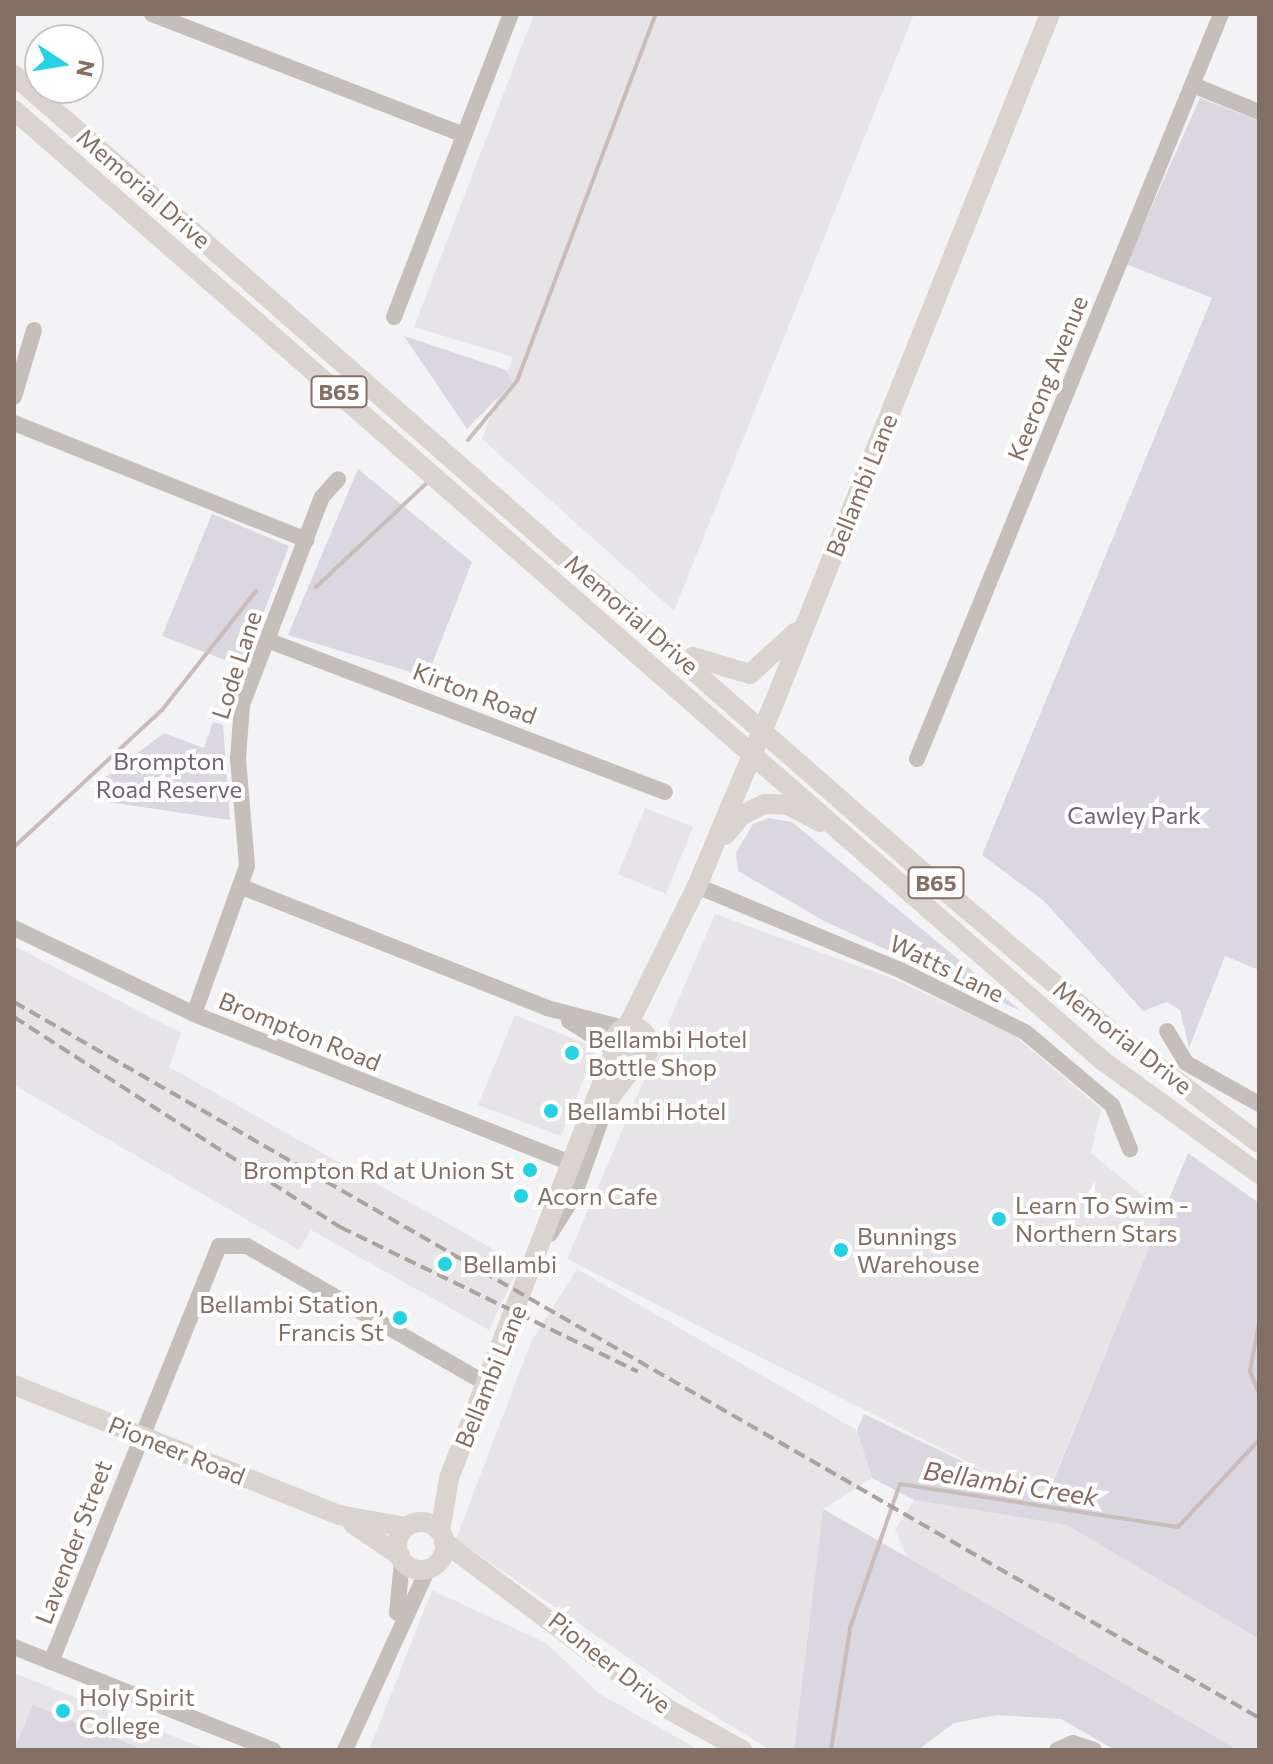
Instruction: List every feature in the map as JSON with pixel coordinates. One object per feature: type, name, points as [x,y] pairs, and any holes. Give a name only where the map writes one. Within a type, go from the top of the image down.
[{"type":"main road","name":"Bellambi Lane","points":[[666,954],[763,728],[1050,14]]},
{"type":"main road","name":"Memorial Drive","points":[[14,75],[1114,1034],[1259,1143]]},
{"type":"main road","name":"Memorial Drive","points":[[14,110],[753,751],[1103,1061],[1259,1174]]},
{"type":"main road","points":[[661,640],[709,666],[750,674],[775,657],[807,619]]},
{"type":"main road","points":[[710,855],[742,815],[778,803],[864,850]]},
{"type":"main road","points":[[584,1140],[613,1050],[666,954]]},
{"type":"main road","points":[[584,1140],[609,1097],[636,1063],[648,1039],[666,954]]},
{"type":"main road","points":[[626,1028],[648,1039]]},
{"type":"main road","points":[[613,1050],[636,1063]]},
{"type":"main road","name":"Bellambi Lane","points":[[442,1537],[449,1478],[584,1140]]},
{"type":"main road","name":"Pioneer Road","points":[[14,1385],[339,1515],[401,1559],[430,1568]]},
{"type":"main road","name":"Bellambi Lane","points":[[410,1525],[449,1478]]},
{"type":"main road","name":"Pioneer Road","points":[[339,1515],[410,1525],[442,1537]]},
{"type":"main road","points":[[401,1559],[410,1525]]},
{"type":"main road","points":[[430,1568],[442,1537]]},
{"type":"main road","name":"Pioneer Drive","points":[[442,1537],[479,1572],[530,1599],[666,1708],[742,1750]]},
{"type":"main road","name":"Pioneer Drive","points":[[430,1568],[479,1572]]},
{"type":"street","points":[[152,14],[464,135]]},
{"type":"street","points":[[394,317],[511,14]]},
{"type":"street","name":"Keerong Avenue","points":[[917,759],[1221,14]]},
{"type":"street","points":[[1193,85],[1259,112]]},
{"type":"street","points":[[14,397],[34,330]]},
{"type":"street","points":[[14,423],[306,540]]},
{"type":"street","name":"Lode Lane","points":[[194,1014],[242,887],[248,844],[237,734],[267,640],[322,497],[338,479]]},
{"type":"street","name":"Kirton Road","points":[[267,640],[665,792]]},
{"type":"street","name":"Watts Lane","points":[[697,886],[902,971],[1025,1032],[1112,1105],[1130,1149]]},
{"type":"street","points":[[242,887],[547,1008],[626,1028]]},
{"type":"street","name":"Brompton Road","points":[[14,928],[194,1014],[575,1165]]},
{"type":"street","points":[[547,1008],[613,1050]]},
{"type":"street","points":[[1167,1031],[1186,1063],[1259,1104]]},
{"type":"street","points":[[544,1243],[574,1196],[609,1097]]},
{"type":"street","name":"Lavender Street","points":[[51,1662],[213,1255],[228,1242],[247,1246],[487,1384]]},
{"type":"street","points":[[394,1630],[401,1559]]},
{"type":"street","points":[[345,1750],[394,1630],[430,1568]]},
{"type":"street","points":[[14,1647],[273,1750]]},
{"type":"street","points":[[1057,1750],[1073,1743],[1094,1750]]},
{"type":"shaded area","points":[[534,14],[914,14],[674,611],[482,439],[513,357],[414,327]]},
{"type":"shaded area","points":[[645,808],[693,827],[666,894],[618,874]]},
{"type":"shaded area","points":[[715,914],[899,981],[1014,1035],[1101,1109],[1091,1153],[1164,1213],[1044,1501],[567,1259]]},
{"type":"shaded area","points":[[14,946],[181,1033],[169,1067],[520,1264],[489,1330],[311,1230],[299,1250],[14,1085]]},
{"type":"shaded area","points":[[515,1015],[596,1048],[561,1136],[478,1105]]},
{"type":"shaded area","points":[[577,1269],[857,1430],[872,1478],[823,1509],[794,1750],[770,1750],[694,1703],[456,1539],[531,1342]]},
{"type":"shaded area","points":[[914,1500],[1067,1525],[1259,1639],[1259,1750],[1238,1750],[907,1557],[895,1530]]},
{"type":"shaded area","points":[[432,1590],[546,1643],[600,1694],[699,1750],[369,1750]]},
{"type":"shaded area","name":"Holy Spirit College","points":[[14,1673],[208,1750],[14,1750]]},
{"type":"green space","name":"Cawley Park","points":[[1200,98],[1259,121],[1259,970],[1225,956],[1189,1048],[1180,1010],[1167,1002],[1143,1011],[1044,901],[982,855],[1212,298],[1126,264]]},
{"type":"green space","points":[[404,336],[506,370],[512,383],[467,429]]},
{"type":"green space","points":[[358,469],[472,562],[427,677],[288,635]]},
{"type":"green space","points":[[212,514],[289,546],[243,667],[162,636]]},
{"type":"green space","name":"Brompton Road Reserve","points":[[213,722],[223,725],[230,820],[108,802],[99,794],[98,783],[164,733],[204,748]]},
{"type":"green space","points":[[769,818],[792,822],[1021,1011],[824,921],[738,871],[736,853],[753,824]]},
{"type":"green space","points":[[1188,1153],[1259,1203],[1259,1639],[1067,1525],[914,1500],[872,1478],[857,1430],[864,1414],[1045,1501]]},
{"type":"green space","points":[[823,1509],[1238,1750],[1115,1750],[1061,1719],[997,1715],[954,1723],[918,1750],[794,1750]]},
{"type":"green space","points":[[33,1705],[144,1750],[14,1750]]},
{"type":"waterway","points":[[468,440],[517,381],[656,14]]},
{"type":"waterway","points":[[316,587],[429,481]]},
{"type":"waterway","points":[[14,847],[162,710],[256,591]]},
{"type":"waterway","points":[[1259,1323],[1250,1371],[1259,1393]]},
{"type":"waterway","name":"Bellambi Creek","points":[[831,1750],[850,1628],[900,1484],[1178,1527],[1259,1440]]},
{"type":"railway","points":[[14,1002],[1259,1718]]},
{"type":"railway","points":[[14,1017],[340,1227],[638,1372]]},
{"type":"place","name":"Bellambi Hotel Bottle Shop","points":[[572,1053]]},
{"type":"place","name":"Bellambi Hotel","points":[[551,1111]]},
{"type":"place","name":"Brompton Rd at Union St","points":[[530,1170]]},
{"type":"place","name":"Acorn Cafe","points":[[521,1196]]},
{"type":"place","name":"Learn To Swim - Northern Stars","points":[[999,1219]]},
{"type":"place","name":"Bunnings Warehouse","points":[[841,1250]]},
{"type":"place","name":"Bellambi","points":[[445,1264]]},
{"type":"place","name":"Bellambi Station, Francis St","points":[[400,1318]]},
{"type":"place","name":"Holy Spirit College","points":[[63,1711]]}]
